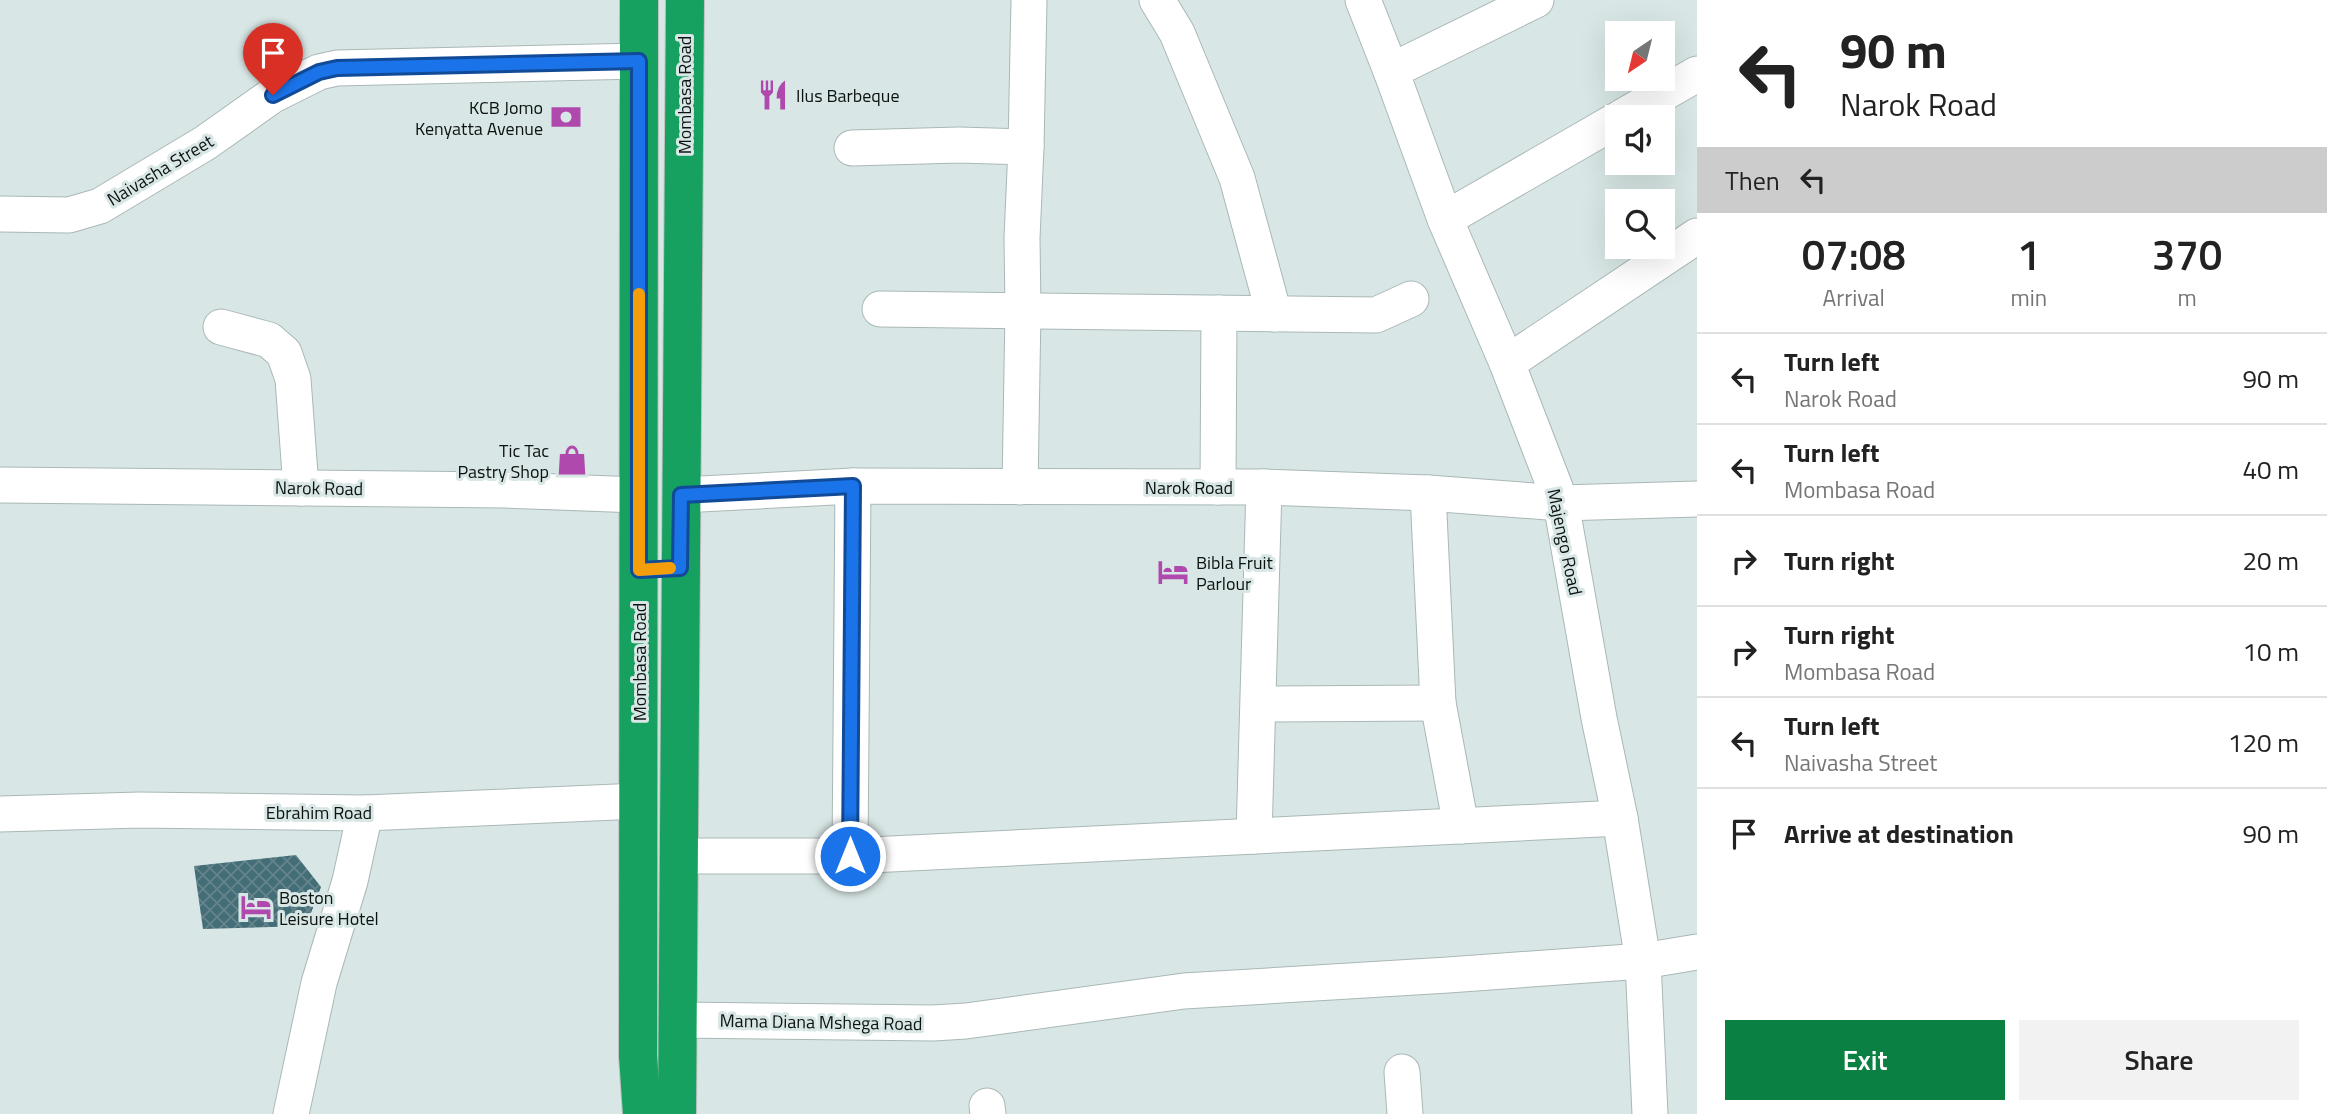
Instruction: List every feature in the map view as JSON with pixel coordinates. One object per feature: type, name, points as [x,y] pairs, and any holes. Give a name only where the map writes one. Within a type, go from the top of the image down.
[{"type":"highway","name":"Mombasa Road","points":[[639,0],[638,1056],[672,1111]]},
{"type":"highway","name":"Mombasa Road","points":[[672,1111],[677,1020],[685,0]]},
{"type":"highway","points":[[639,412],[681,411]]},
{"type":"highway","points":[[639,570],[680,568]]},
{"type":"street","points":[[1020,486],[1022,238],[1029,0]]},
{"type":"street","points":[[1157,0],[1177,33],[1237,178],[1274,314]]},
{"type":"street","name":"Majengo Road","points":[[1363,0],[1446,219],[1507,363],[1561,503],[1598,718],[1620,818],[1643,961],[1650,1114]]},
{"type":"street","points":[[1391,71],[1536,0]]},
{"type":"street","name":"Naivasha Street","points":[[0,214],[69,215],[100,206],[205,143],[273,95],[319,72],[337,68],[639,61]]},
{"type":"street","points":[[1643,105],[1697,74]]},
{"type":"street","points":[[1446,219],[1605,127]]},
{"type":"street","points":[[852,148],[959,145],[1026,147]]},
{"type":"street","points":[[1507,363],[1697,236]]},
{"type":"street","points":[[880,309],[1376,315],[1411,299]]},
{"type":"street","points":[[1218,487],[1219,313]]},
{"type":"street","points":[[221,327],[269,340],[284,353],[293,379],[301,488]]},
{"type":"street","name":"Narok Road","points":[[0,485],[505,490],[638,495]]},
{"type":"street","points":[[850,856],[853,486]]},
{"type":"street","name":"Narok Road","points":[[681,495],[853,486],[1264,487],[1428,493],[1561,503],[1696,504]]},
{"type":"street","points":[[1254,836],[1264,487]]},
{"type":"street","points":[[1428,493],[1438,703],[1461,826]]},
{"type":"street","points":[[1259,704],[1438,703]]},
{"type":"street","name":"Ebrahim Road","points":[[0,814],[140,810],[365,813],[639,801]]},
{"type":"street","points":[[291,1114],[319,983],[350,881],[365,813]]},
{"type":"street","points":[[678,856],[850,856],[1620,818]]},
{"type":"street","name":"Mama Diana Mshega Road","points":[[677,1020],[933,1023],[966,1021],[1184,991],[1643,961],[1697,952]]},
{"type":"street","points":[[1402,1072],[1405,1114]]},
{"type":"building","name":"Boston Leisure Hotel","points":[[296,855],[321,887],[306,926],[203,929],[194,866]]},
{"type":"slow traffic","points":[[639,294],[639,570],[670,568]]},
{"type":"place","name":"Ilus Barbeque","points":[[773,95]]},
{"type":"place","name":"KCB Jomo Kenyatta Avenue","points":[[566,117]]},
{"type":"place","name":"Tic Tac Pastry Shop","points":[[572,460]]},
{"type":"place","name":"Bibla Fruit Parlour","points":[[1173,572]]},
{"type":"place","name":"Boston Leisure Hotel","points":[[256,907]]},
{"type":"route","points":[[273,95],[319,72],[337,68],[639,61],[639,570],[680,568],[681,495],[853,486],[850,856]]}]
